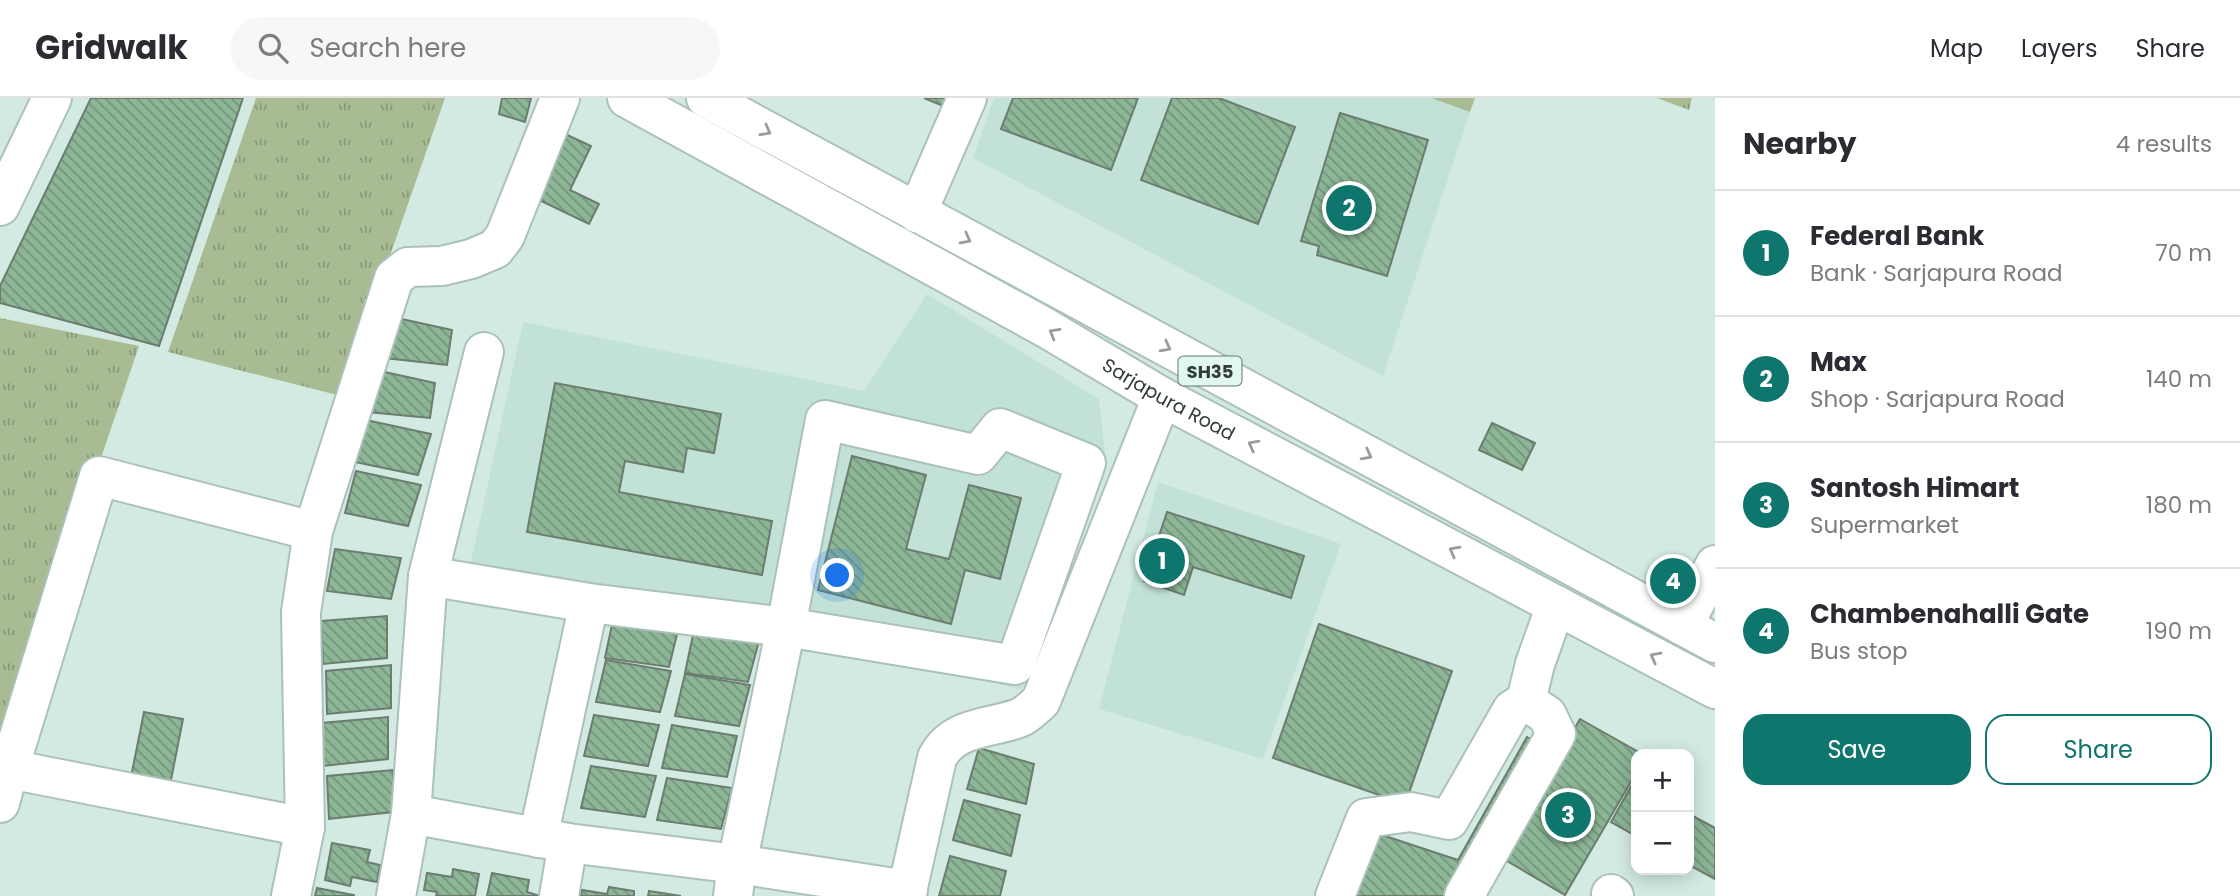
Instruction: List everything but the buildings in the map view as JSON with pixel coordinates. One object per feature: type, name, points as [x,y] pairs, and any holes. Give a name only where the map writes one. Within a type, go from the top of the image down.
[{"type":"street","points":[[0,206],[52,98]]},
{"type":"street","points":[[291,896],[305,827],[301,612],[313,531],[394,278],[408,267],[442,266],[471,259],[495,249],[505,236],[560,98]]},
{"type":"street","name":"Sarjapura Road","points":[[627,98],[1046,328],[1161,397],[1715,689]]},
{"type":"street","name":"SH35","points":[[706,98],[1699,635]]},
{"type":"street","points":[[917,213],[967,98]]},
{"type":"street","points":[[396,896],[411,814],[428,576],[484,352]]},
{"type":"street","points":[[411,814],[735,880],[907,893],[937,758],[943,746],[952,738],[971,730],[1023,717],[1041,701],[1161,397]]},
{"type":"street","points":[[428,576],[589,603],[786,627],[1016,665],[1086,464],[1000,428],[978,455],[825,420],[786,627],[735,880]]},
{"type":"street","points":[[305,827],[5,786],[99,476],[313,531]]},
{"type":"street","points":[[1699,635],[1715,565]]},
{"type":"street","points":[[559,896],[553,841],[589,603]]},
{"type":"street","points":[[1335,896],[1366,818],[1411,812],[1449,820],[1512,710],[1526,701],[1535,664],[1556,605]]},
{"type":"street","points":[[1464,896],[1556,734],[1547,715],[1526,701]]},
{"type":"shaded area","points":[[994,98],[1431,98],[1470,112],[1383,376],[973,158]]},
{"type":"shaded area","points":[[927,294],[1099,399],[1106,461],[1021,690],[786,627],[470,566],[523,322],[864,391]]},
{"type":"shaded area","points":[[1158,482],[1341,544],[1263,759],[1099,709]]},
{"type":"green space","points":[[256,98],[445,98],[341,396],[168,352]]},
{"type":"green space","points":[[1431,98],[1475,98],[1470,112]]},
{"type":"green space","points":[[1657,98],[1692,98],[1689,110]]},
{"type":"green space","points":[[0,318],[139,346],[0,756]]},
{"type":"place","name":"Max","points":[[1349,208]]},
{"type":"place","name":"Federal Bank","points":[[1162,561]]},
{"type":"place","name":"Chambenahalli Gate","points":[[1673,581]]},
{"type":"place","name":"Santosh Himart","points":[[1568,815]]}]
